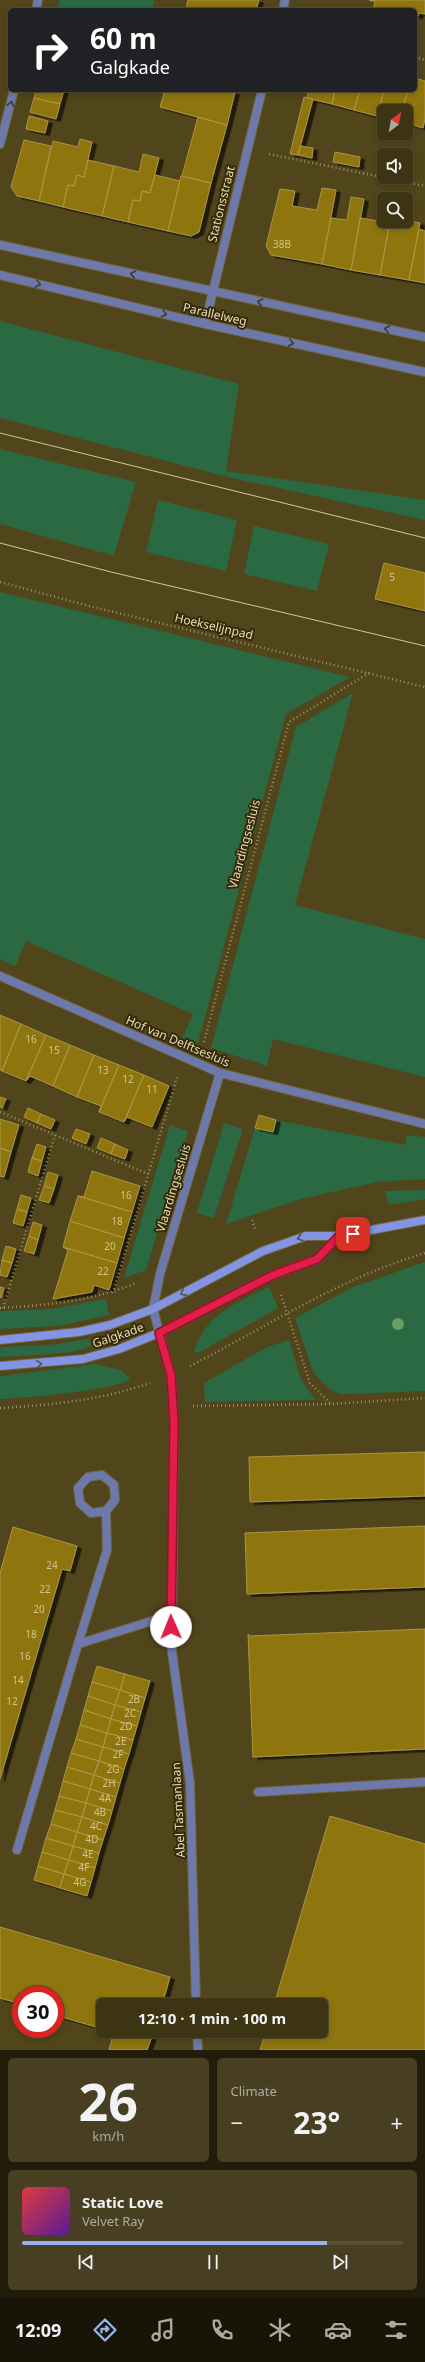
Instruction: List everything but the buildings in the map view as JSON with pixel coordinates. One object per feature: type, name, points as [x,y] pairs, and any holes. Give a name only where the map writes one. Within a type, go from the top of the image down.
[{"type":"main road","name":"Galgkade","points":[[0,1340],[79,1332],[110,1325],[153,1309],[263,1251],[306,1236],[339,1236],[425,1220]]},
{"type":"main road","name":"Galgkade","points":[[0,1366],[83,1359],[119,1349],[159,1333],[273,1275],[317,1259],[339,1236]]},
{"type":"street","points":[[0,144],[13,92]]},
{"type":"street","name":"Stationsstraat","points":[[205,324],[261,92]]},
{"type":"street","name":"Parallelweg","points":[[0,245],[425,337]]},
{"type":"street","name":"Parallelweg","points":[[0,275],[205,324],[425,372]]},
{"type":"street","name":"Hof van Delftsesluis","points":[[0,976],[183,1059],[220,1074],[425,1124]]},
{"type":"street","name":"Vlaardingsesluis","points":[[153,1309],[160,1274],[220,1074]]},
{"type":"street","name":"Abel Tasmanlaan","points":[[153,1309],[171,1375],[173,1407],[172,1652],[190,1783],[196,1998]]},
{"type":"street","points":[[17,1850],[107,1550],[106,1511],[115,1500],[114,1485],[102,1475],[88,1477],[78,1488],[80,1503],[91,1513],[106,1511]]},
{"type":"street","points":[[78,1644],[171,1615]]},
{"type":"street","points":[[258,1792],[425,1782]]},
{"type":"street","points":[[197,2038],[198,2050]]},
{"type":"path","points":[[247,149],[425,186]]},
{"type":"path","name":"Hoekselijnpad","points":[[0,582],[90,606],[425,686]]},
{"type":"path","name":"Vlaardingsesluis","points":[[198,1064],[289,722],[369,673]]},
{"type":"path","points":[[113,1293],[183,1059]]},
{"type":"path","points":[[0,1112],[148,1174]]},
{"type":"path","points":[[55,1135],[2,1308],[54,1305],[113,1293],[160,1274]]},
{"type":"path","points":[[252,1220],[263,1251]]},
{"type":"path","points":[[288,1312],[352,1280],[425,1253]]},
{"type":"path","points":[[273,1275],[288,1312],[310,1383],[331,1404]]},
{"type":"path","points":[[173,1407],[331,1404],[425,1398]]},
{"type":"green space","points":[[60,0],[154,0],[152,8],[58,8]]},
{"type":"green space","points":[[0,321],[239,384],[226,471],[425,500],[425,520],[232,478],[0,418]]},
{"type":"green space","points":[[0,449],[136,482],[114,556],[0,524]]},
{"type":"green space","points":[[158,500],[237,520],[226,571],[146,552]]},
{"type":"green space","points":[[254,526],[329,544],[317,591],[244,574]]},
{"type":"green space","points":[[0,592],[350,677],[286,714],[198,1043],[182,1039],[193,1014],[26,941],[15,967],[0,959]]},
{"type":"green space","points":[[353,693],[295,905],[425,939],[425,1077],[273,1039],[267,1066],[211,1048],[296,727]]},
{"type":"green space","points":[[276,1120],[405,1145],[407,1135],[425,1137],[425,1179],[377,1182],[301,1199],[226,1224],[255,1128],[273,1132]]},
{"type":"green space","points":[[224,1123],[243,1129],[214,1218],[197,1213]]},
{"type":"green space","points":[[170,1125],[188,1131],[146,1270],[124,1278]]},
{"type":"green space","points":[[425,1190],[425,1199],[389,1205],[385,1191]]},
{"type":"green space","points":[[425,1262],[425,1391],[340,1394],[329,1389],[313,1372],[295,1318],[353,1287]]},
{"type":"green space","points":[[269,1287],[278,1308],[198,1353],[194,1352],[205,1329],[214,1319],[234,1304]]},
{"type":"green space","points":[[106,1299],[109,1315],[58,1326],[0,1329],[0,1311],[51,1309]]},
{"type":"green space","points":[[88,1339],[92,1344],[87,1348],[77,1351],[0,1357],[0,1347],[48,1345]]},
{"type":"green space","points":[[289,1340],[301,1380],[316,1400],[205,1402],[204,1383],[267,1347]]},
{"type":"green space","points":[[95,1364],[121,1370],[131,1379],[106,1387],[88,1390],[0,1399],[0,1376]]},
{"type":"tram line","points":[[0,433],[425,538]]},
{"type":"tram line","points":[[0,543],[111,572],[425,646]]},
{"type":"route","points":[[171,1627],[174,1422],[171,1375],[159,1333],[273,1275],[317,1259],[339,1236],[353,1234]]}]
